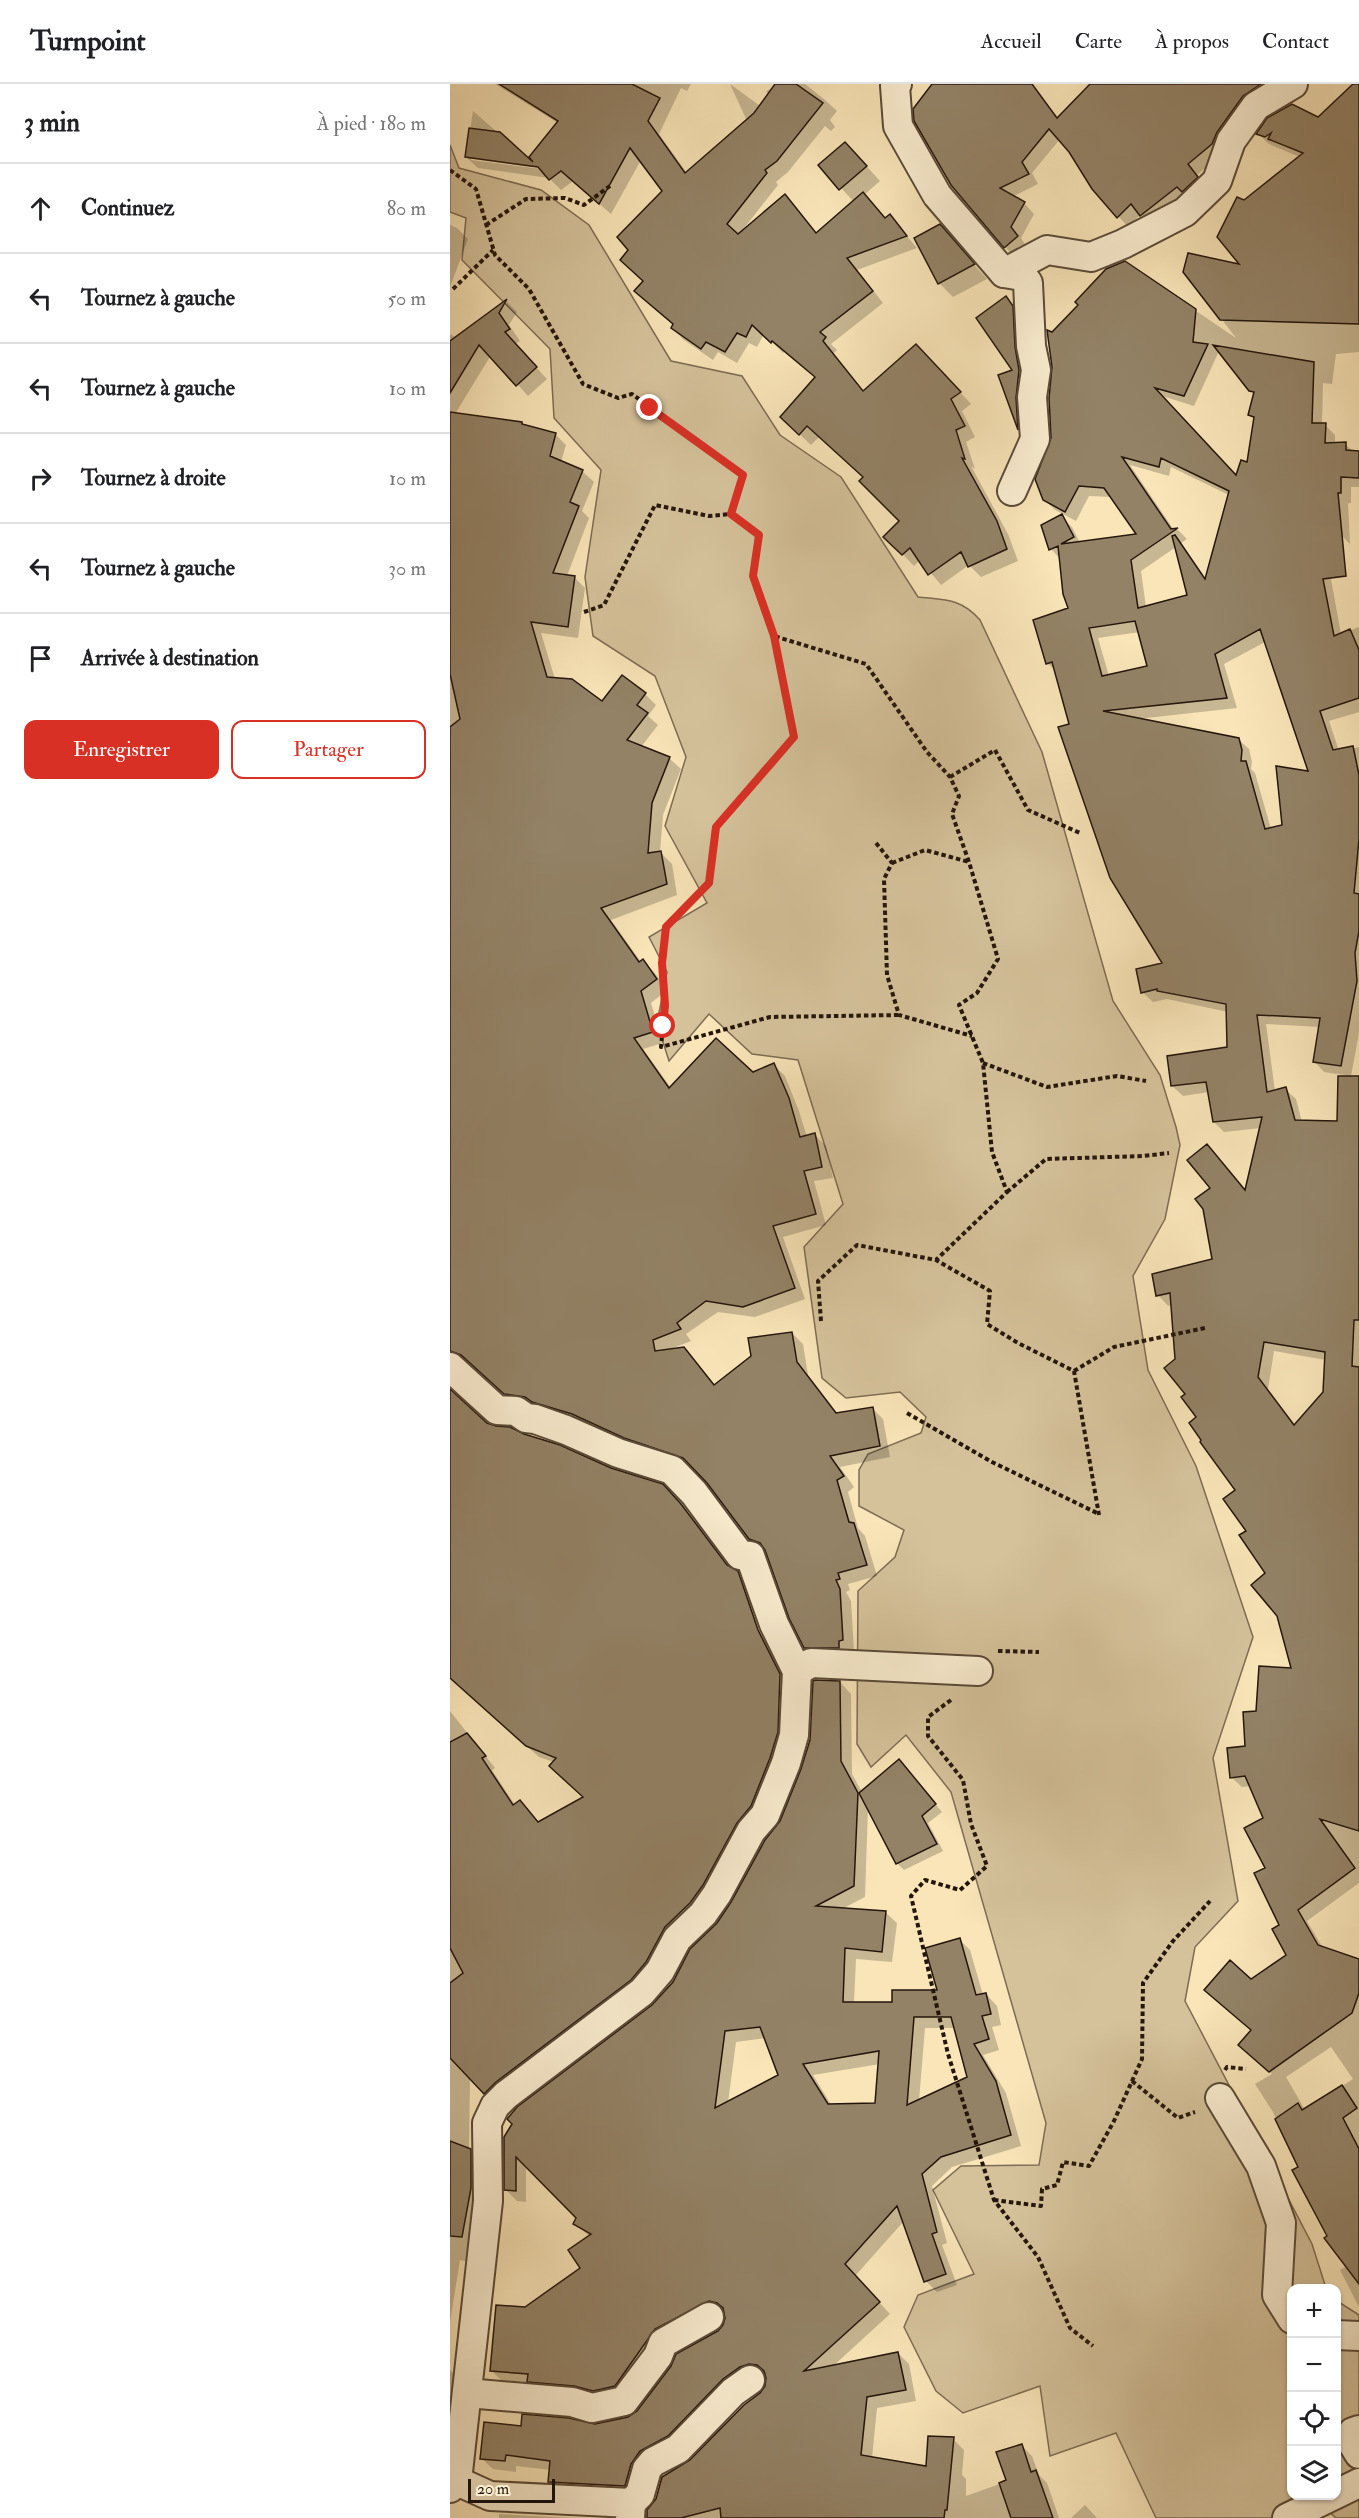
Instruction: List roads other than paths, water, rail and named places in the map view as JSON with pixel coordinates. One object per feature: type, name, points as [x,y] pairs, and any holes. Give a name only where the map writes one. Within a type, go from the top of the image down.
[{"type":"street","points":[[895,84],[898,126],[937,195],[1004,273],[1023,276],[1028,283],[1031,346],[1035,370],[1032,397],[1035,440],[1012,491]]},
{"type":"street","points":[[1004,273],[1047,250],[1091,257],[1123,244],[1185,212],[1217,181],[1231,141],[1256,106],[1293,84]]},
{"type":"street","points":[[450,1367],[497,1410],[516,1411],[526,1418],[566,1430],[618,1453],[672,1470],[694,1493],[740,1556],[750,1556],[774,1624],[797,1671],[794,1735],[786,1763],[765,1815],[751,1831],[717,1894],[703,1914],[677,1939],[660,1971],[642,1992],[561,2051],[495,2106],[487,2123],[488,2201],[467,2393],[454,2485],[490,2496],[630,2511],[640,2494],[647,2469],[653,2462],[678,2449],[734,2392],[750,2380]]},
{"type":"street","points":[[797,1671],[812,1663],[978,1671]]},
{"type":"street","points":[[1220,2098],[1261,2166],[1281,2223],[1277,2295],[1287,2311]]},
{"type":"street","points":[[467,2393],[572,2402],[592,2408],[624,2401],[658,2356],[663,2343],[709,2317]]},
{"type":"street","points":[[1341,2335],[1359,2336]]},
{"type":"street","points":[[1359,2430],[1353,2432],[1351,2441],[1359,2454]]},
{"type":"street","points":[[1287,2518],[1359,2483]]}]
